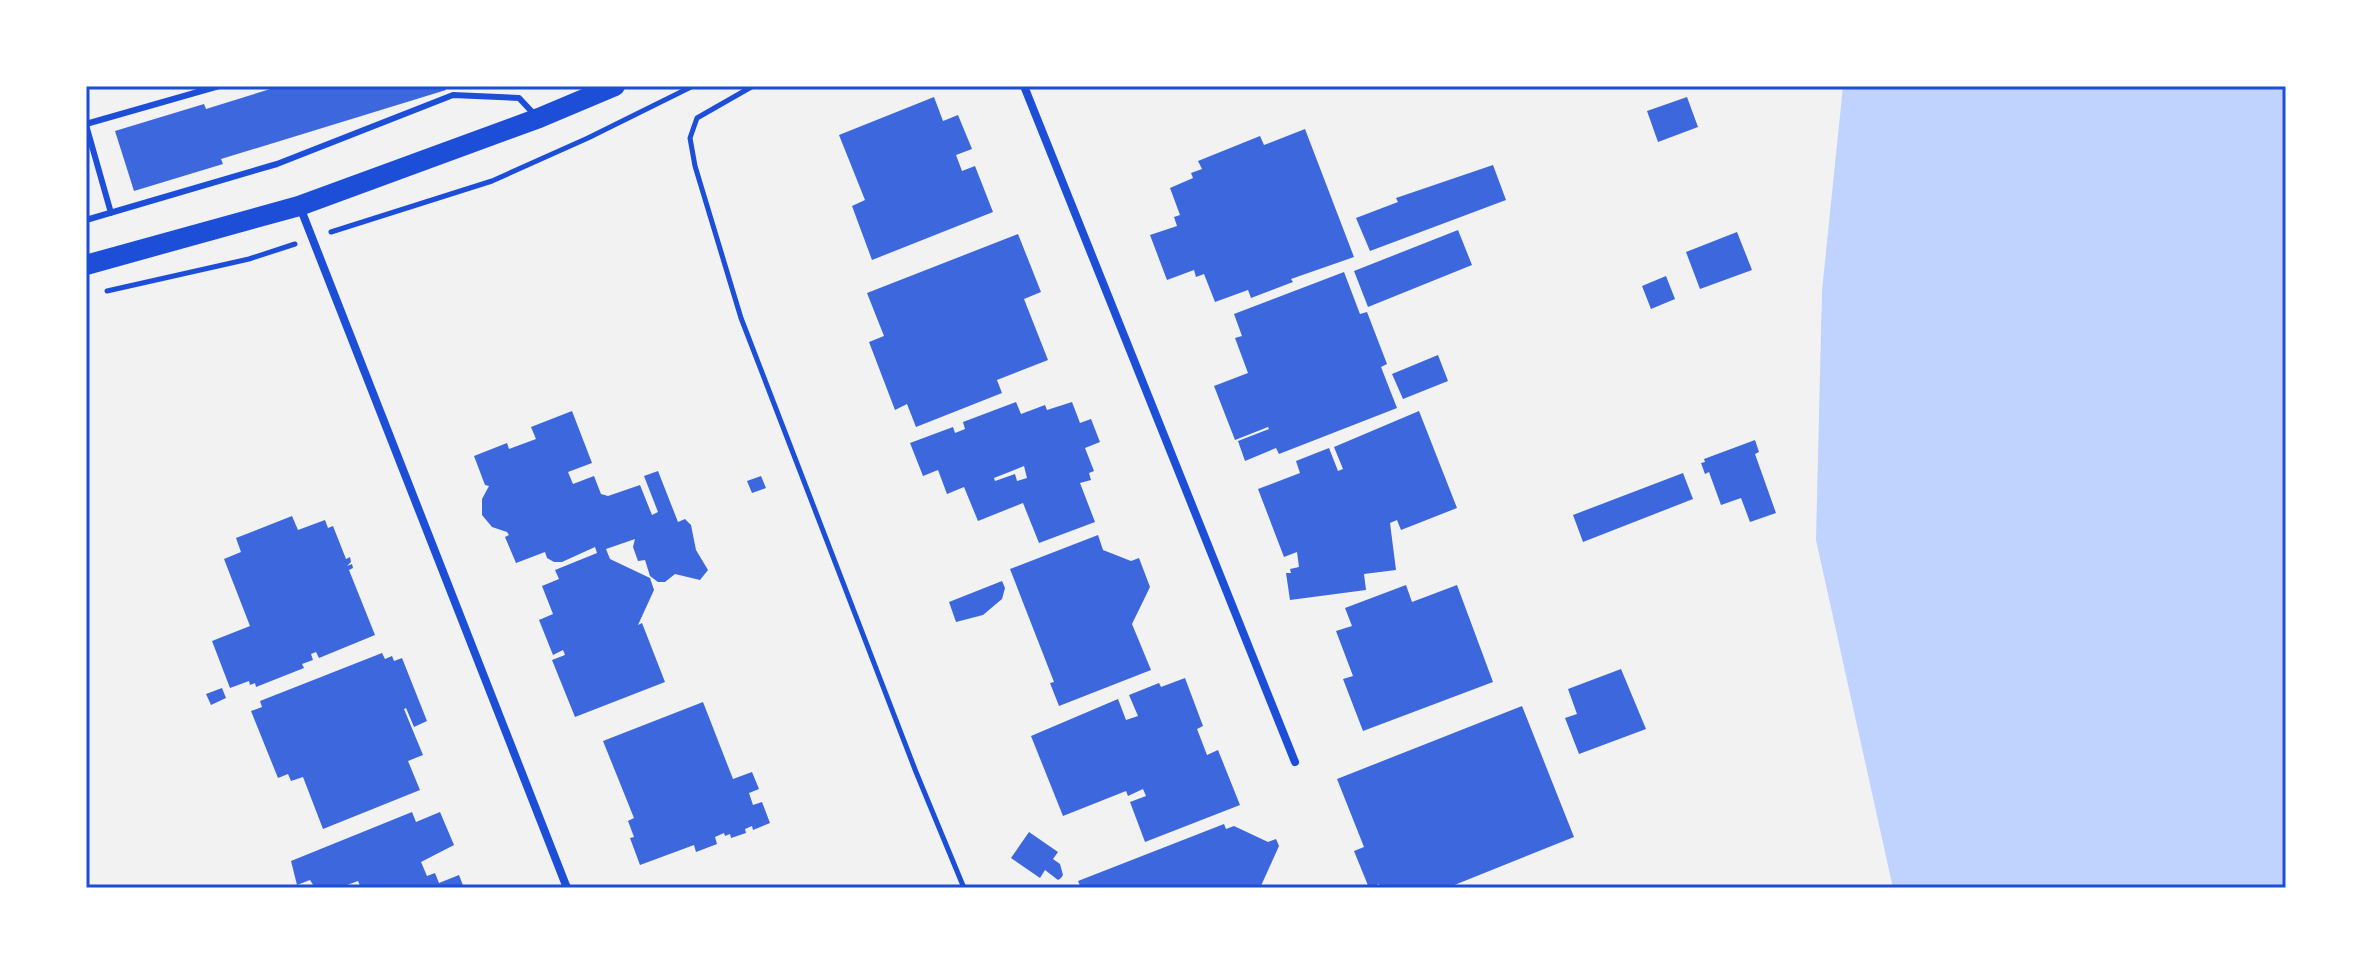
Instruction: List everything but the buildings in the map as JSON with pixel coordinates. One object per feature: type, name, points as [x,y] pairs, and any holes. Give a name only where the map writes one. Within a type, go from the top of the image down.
[{"type":"main road","points":[[86,265],[299,206],[539,118],[615,86]]},
{"type":"street","points":[[1024,86],[1295,762]]},
{"type":"street","points":[[299,206],[567,888]]},
{"type":"lane","points":[[111,213],[86,124],[219,86]]},
{"type":"lane","points":[[451,86],[453,95]]},
{"type":"lane","points":[[86,220],[277,164],[453,95],[519,98],[539,118]]},
{"type":"path","points":[[97,293],[249,259],[492,181],[693,86]]},
{"type":"path","points":[[753,86],[697,118],[690,138],[695,166],[741,318],[916,772],[964,888]]},
{"type":"water","points":[[1843,86],[2286,86],[2286,888],[1893,888],[1816,540],[1822,291]]}]
